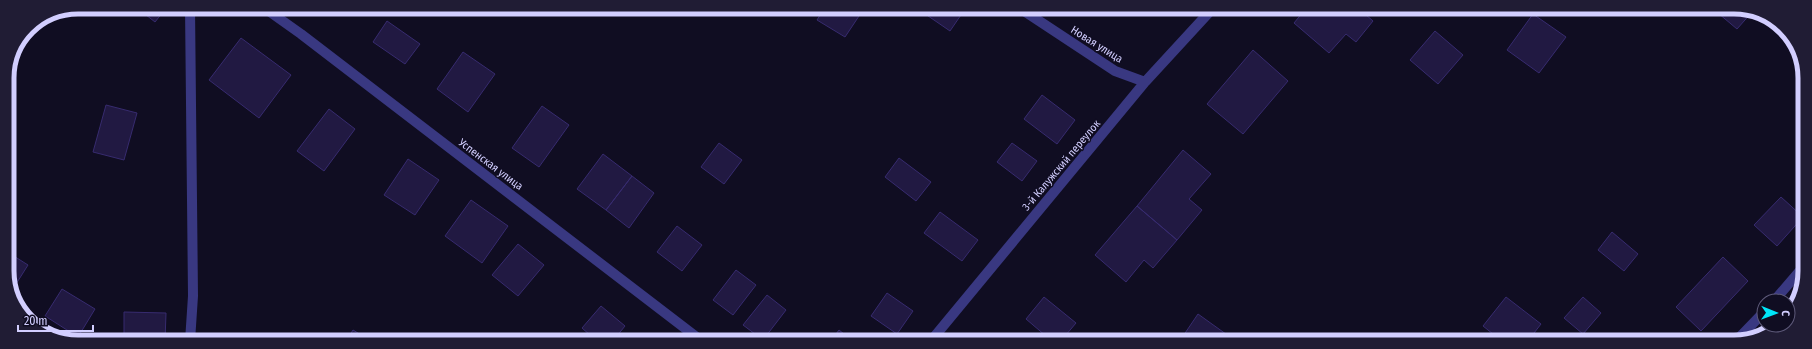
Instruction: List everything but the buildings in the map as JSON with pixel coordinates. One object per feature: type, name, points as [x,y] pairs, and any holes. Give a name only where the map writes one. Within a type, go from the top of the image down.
[{"type":"street","points":[[190,14],[192,288],[190,335]]},
{"type":"street","name":"Успенская улица","points":[[273,14],[694,335]]},
{"type":"street","name":"Новая улица","points":[[1029,14],[1115,71],[1145,82]]},
{"type":"street","name":"3-й Калужский переулок","points":[[936,335],[1145,82],[1208,14]]},
{"type":"street","points":[[1781,293],[1798,273]]},
{"type":"street","points":[[1742,334],[1756,320]]}]
